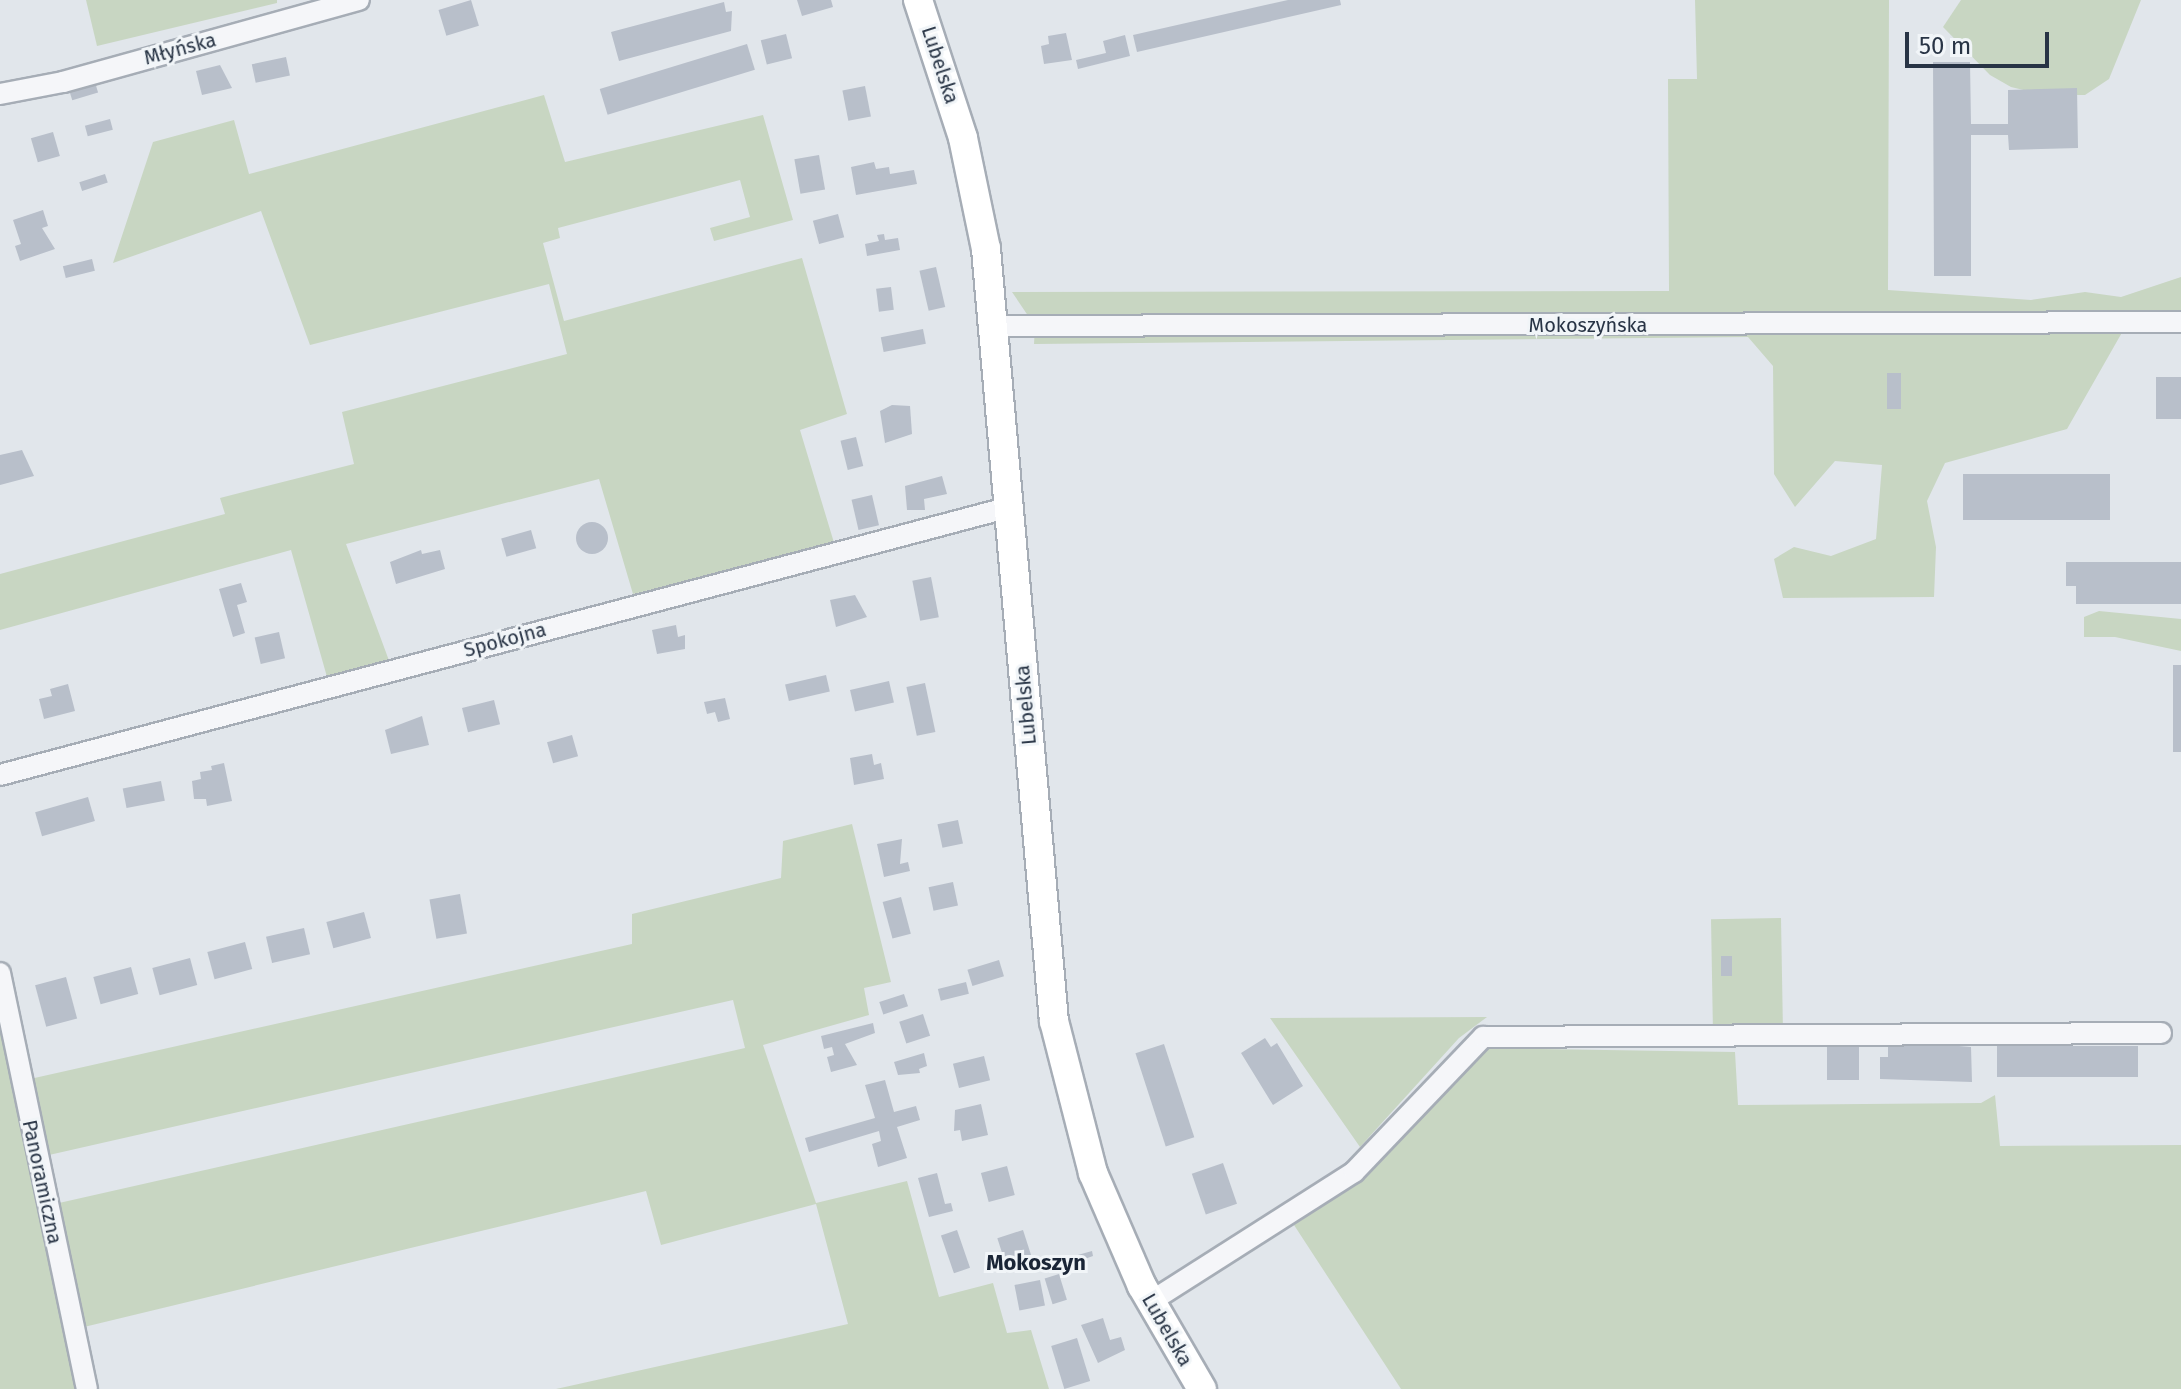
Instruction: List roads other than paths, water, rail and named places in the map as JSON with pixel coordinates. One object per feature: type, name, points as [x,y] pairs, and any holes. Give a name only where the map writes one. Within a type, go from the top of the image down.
[{"type":"main road","name":"Lubelska","points":[[918,0],[963,138],[986,249],[1054,1021],[1093,1173],[1150,1302],[1202,1389]]},
{"type":"street","name":"Młyńska","points":[[0,94],[63,82],[359,0]]},
{"type":"street","name":"Mokoszyńska","points":[[994,326],[2181,322]]},
{"type":"street","name":"Spokojna","points":[[0,775],[1010,507]]},
{"type":"street","name":"Panoramiczna","points":[[0,973],[87,1389]]},
{"type":"street","points":[[1150,1302],[1354,1172],[1483,1037],[2161,1033]]},
{"type":"district","name":"Mokoszyn","points":[[1036,1263]]}]
